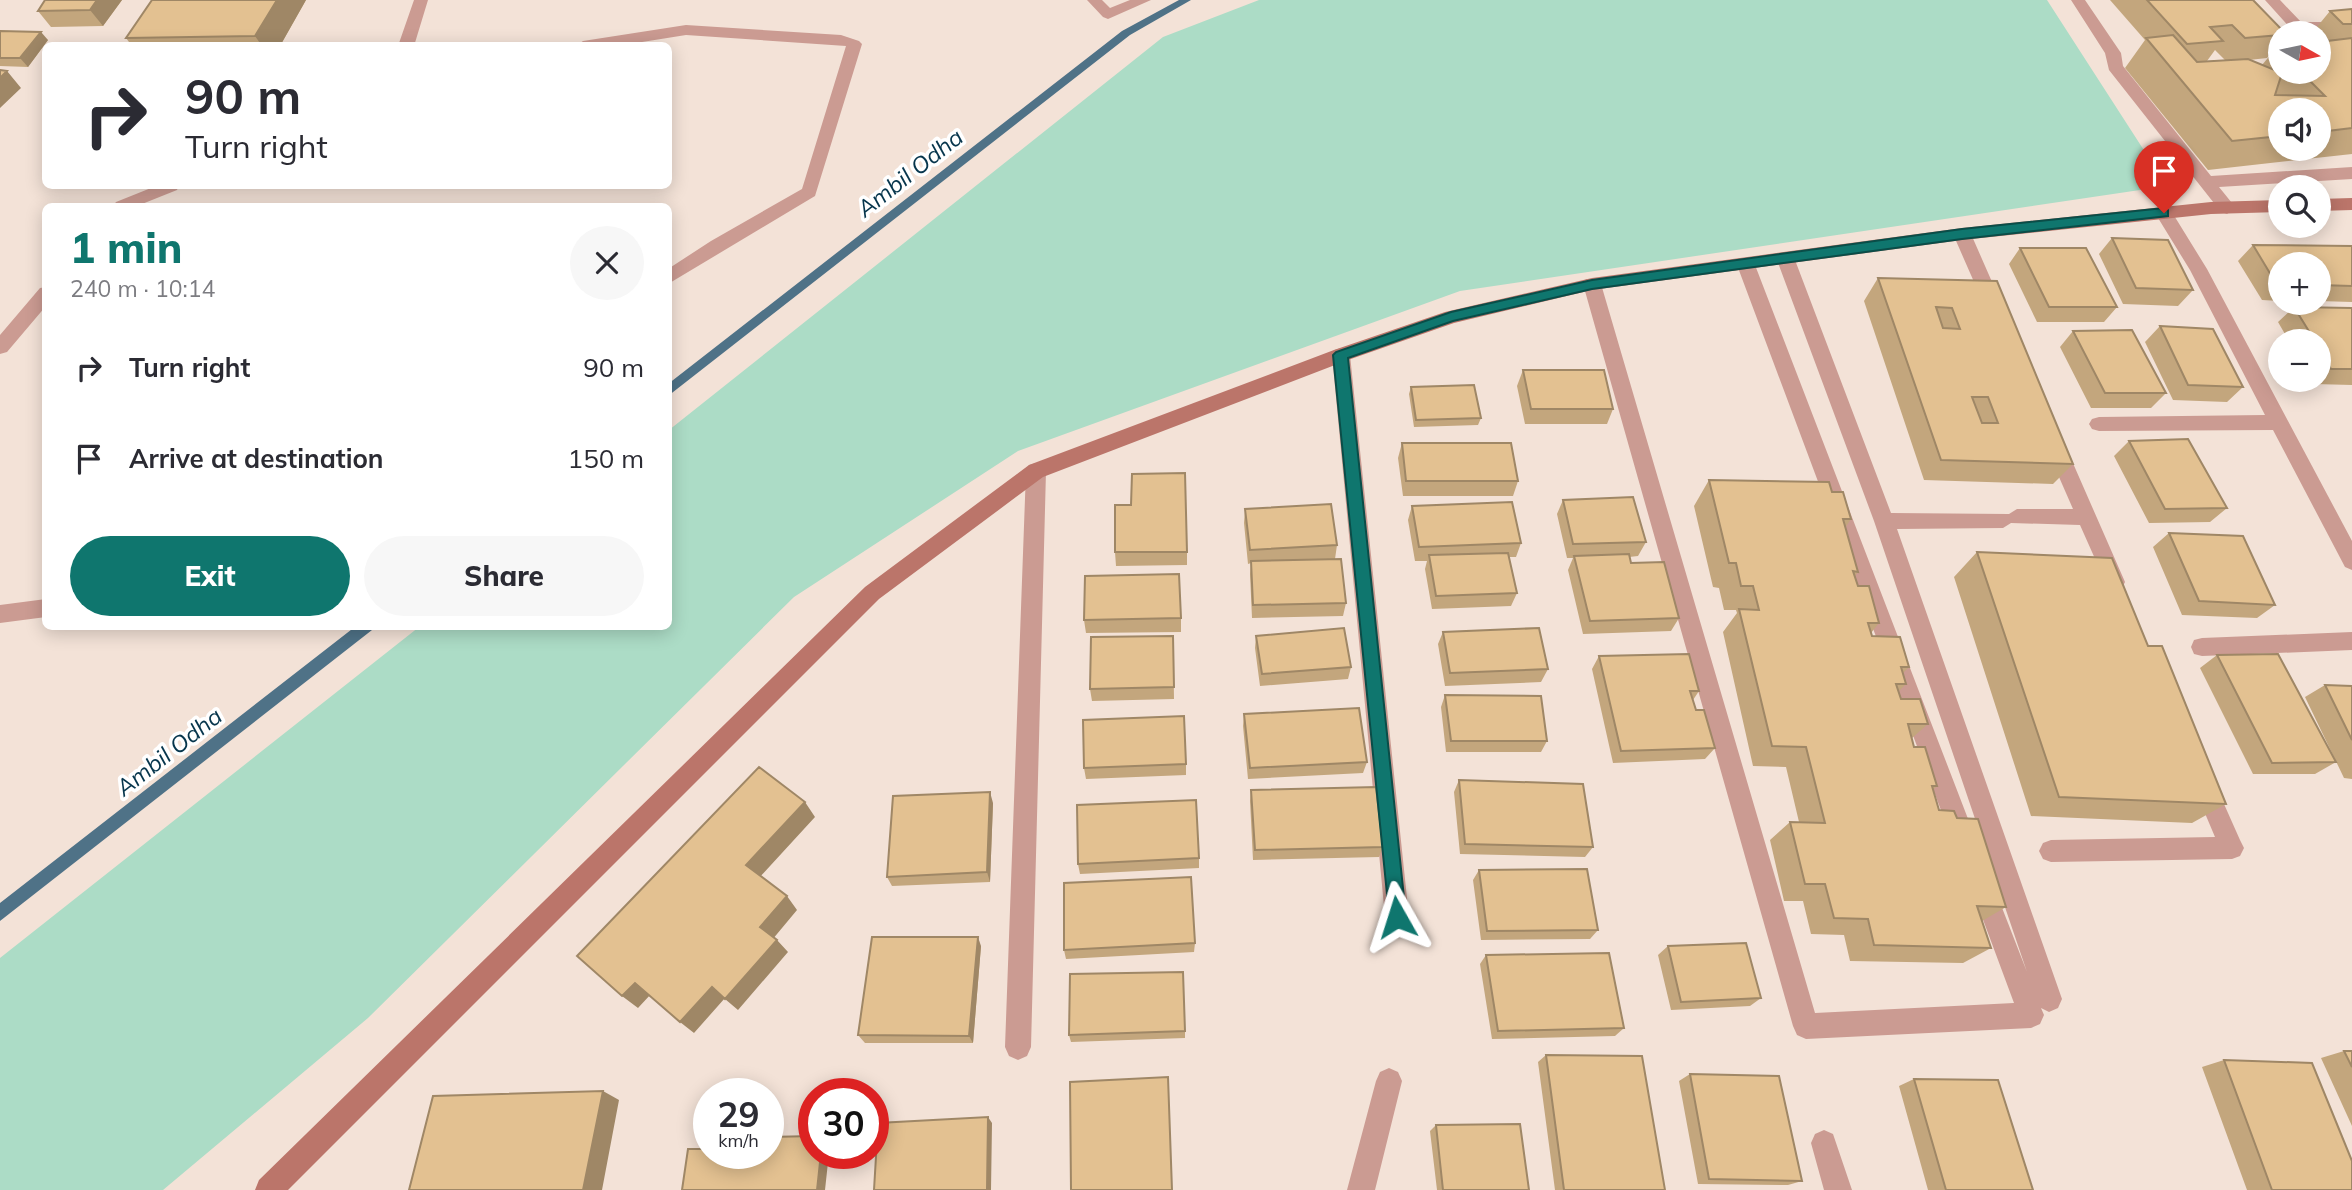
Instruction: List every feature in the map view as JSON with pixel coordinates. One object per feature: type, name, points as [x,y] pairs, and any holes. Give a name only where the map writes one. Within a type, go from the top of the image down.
[{"type":"street","points":[[407,42],[421,0]]},
{"type":"street","points":[[1094,0],[1108,14],[1144,0]]},
{"type":"street","points":[[2078,0],[2113,53],[2115,67],[2227,208]]},
{"type":"street","points":[[2272,0],[2288,21]]},
{"type":"street","points":[[2331,28],[2352,27]]},
{"type":"street","points":[[609,42],[686,30],[841,40],[854,44],[809,192],[717,245],[672,275]]},
{"type":"street","points":[[2206,182],[2352,173]]},
{"type":"street","points":[[130,203],[164,189]]},
{"type":"street","points":[[2331,205],[2352,204]]},
{"type":"street","points":[[269,1190],[872,593],[1036,471],[1340,355],[1451,317],[1592,284],[1786,260],[1962,234],[2164,213],[2268,206]]},
{"type":"street","points":[[2164,213],[2198,269],[2352,561]]},
{"type":"street","points":[[1962,234],[2000,320]]},
{"type":"street","points":[[1786,260],[1884,520],[2049,999]]},
{"type":"street","points":[[1592,284],[1806,1026],[2031,1015],[1746,265]]},
{"type":"street","points":[[0,347],[42,298]]},
{"type":"street","points":[[1340,355],[1397,917]]},
{"type":"street","points":[[2099,424],[2277,422]]},
{"type":"street","points":[[2049,430],[2120,594]]},
{"type":"street","points":[[1018,1046],[1036,471]]},
{"type":"street","points":[[1884,520],[2087,517]]},
{"type":"street","points":[[0,614],[42,609]]},
{"type":"street","points":[[2202,647],[2352,641]]},
{"type":"street","points":[[2051,850],[2232,848],[2193,759]]},
{"type":"street","points":[[1361,1190],[1389,1081]]},
{"type":"street","points":[[1824,1143],[1838,1190]]},
{"type":"green space","points":[[1259,0],[2047,0],[2167,186],[1460,291],[1018,451],[794,597],[368,1018],[163,1190],[0,1190],[0,958],[415,630],[672,630],[672,428],[1163,37]]},
{"type":"building","points":[[45,0],[97,0],[90,10],[38,11]]},
{"type":"building","points":[[152,0],[277,0],[255,36],[126,38]]},
{"type":"building","points":[[2147,0],[2253,0],[2273,21],[2268,21],[2268,36],[2245,38],[2232,25],[2210,27],[2223,41],[2187,44]]},
{"type":"building","points":[[2352,9],[2352,24],[2343,24],[2330,11]]},
{"type":"building","points":[[0,31],[41,32],[20,58],[0,58]]},
{"type":"building","points":[[2173,35],[2197,62],[2248,59],[2268,67],[2268,84],[2278,84],[2275,95],[2325,96],[2313,84],[2331,84],[2331,41],[2352,38],[2352,128],[2331,131],[2331,98],[2268,98],[2268,137],[2232,141],[2146,38]]},
{"type":"building","points":[[2112,238],[2168,240],[2193,290],[2136,288]]},
{"type":"building","points":[[2253,245],[2352,246],[2352,286],[2331,285],[2331,252],[2268,252],[2268,270]]},
{"type":"building","points":[[2020,248],[2086,248],[2117,307],[2049,307]]},
{"type":"building","points":[[1878,278],[1997,281],[2073,464],[1941,460]],"holes":[[[1936,307],[1952,308],[1960,329],[1943,328]],[[1972,397],[1988,397],[1998,423],[1982,423]]]},
{"type":"building","points":[[2331,308],[2352,308],[2352,369],[2331,369],[2331,329],[2308,329],[2299,315],[2331,315]]},
{"type":"building","points":[[2160,326],[2213,329],[2243,387],[2188,385]]},
{"type":"building","points":[[2132,330],[2166,393],[2105,393],[2073,331]]},
{"type":"building","points":[[1523,370],[1604,370],[1613,409],[1531,409]]},
{"type":"building","points":[[1474,385],[1481,418],[1416,420],[1411,387]]},
{"type":"building","points":[[2188,439],[2227,508],[2165,509],[2129,441]]},
{"type":"building","points":[[1402,443],[1511,443],[1518,481],[1406,481]]},
{"type":"building","points":[[1185,473],[1187,552],[1115,552],[1115,505],[1131,505],[1132,474]]},
{"type":"building","points":[[1709,480],[1829,482],[1832,492],[1843,492],[1851,519],[1843,519],[1858,572],[1853,571],[1858,586],[1869,586],[1879,623],[1868,623],[1872,636],[1900,637],[1909,667],[1901,667],[1906,684],[1896,684],[1901,699],[1920,699],[1928,724],[1908,724],[1914,747],[1925,747],[1937,786],[1932,786],[1939,810],[1954,811],[1957,818],[1978,819],[2006,907],[1977,906],[1991,948],[1874,945],[1868,919],[1834,918],[1825,884],[1805,884],[1790,822],[1825,823],[1806,747],[1772,746],[1739,609],[1759,610],[1753,586],[1741,586],[1736,563],[1729,563]]},
{"type":"building","points":[[1633,497],[1646,542],[1573,544],[1563,500]]},
{"type":"building","points":[[1512,502],[1521,543],[1419,547],[1412,506]]},
{"type":"building","points":[[1331,504],[1337,545],[1250,550],[1245,509]]},
{"type":"building","points":[[2169,533],[2243,536],[2275,605],[2199,601]]},
{"type":"building","points":[[1977,552],[2112,558],[2148,646],[2162,646],[2226,804],[2059,797]]},
{"type":"building","points":[[1508,553],[1517,593],[1436,596],[1429,555]]},
{"type":"building","points":[[1629,554],[1631,563],[1664,562],[1679,618],[1590,621],[1574,556]]},
{"type":"building","points":[[1341,559],[1346,603],[1253,605],[1251,561]]},
{"type":"building","points":[[1179,574],[1181,618],[1084,620],[1085,576]]},
{"type":"building","points":[[1344,628],[1351,667],[1262,674],[1256,636]]},
{"type":"building","points":[[1539,628],[1548,669],[1450,673],[1443,632]]},
{"type":"building","points":[[1173,636],[1174,687],[1090,689],[1091,637]]},
{"type":"building","points":[[1689,654],[1699,691],[1690,691],[1696,710],[1704,710],[1715,748],[1621,751],[1599,656]]},
{"type":"building","points":[[2278,654],[2336,762],[2272,763],[2217,655]]},
{"type":"building","points":[[2325,685],[2352,686],[2352,740]]},
{"type":"building","points":[[1445,695],[1541,696],[1547,741],[1451,741]]},
{"type":"building","points":[[1359,708],[1367,762],[1250,768],[1244,714]]},
{"type":"building","points":[[1184,716],[1186,764],[1084,768],[1083,720]]},
{"type":"building","points":[[759,767],[805,802],[746,865],[787,896],[760,927],[777,940],[725,999],[712,987],[680,1022],[635,983],[622,996],[577,956]]},
{"type":"building","points":[[1459,780],[1583,784],[1593,847],[1465,844]]},
{"type":"building","points":[[1376,787],[1383,847],[1255,850],[1251,790]]},
{"type":"building","points":[[990,792],[987,872],[887,877],[893,796]]},
{"type":"building","points":[[1196,800],[1199,858],[1078,864],[1077,805]]},
{"type":"building","points":[[1587,869],[1598,930],[1487,931],[1479,870]]},
{"type":"building","points":[[1191,877],[1195,943],[1064,950],[1064,883]]},
{"type":"building","points":[[872,937],[978,937],[969,1036],[858,1035]]},
{"type":"building","points":[[1746,943],[1761,998],[1681,1002],[1668,946]]},
{"type":"building","points":[[1609,953],[1624,1028],[1498,1031],[1486,955]]},
{"type":"building","points":[[1183,972],[1185,1031],[1069,1035],[1070,974]]},
{"type":"building","points":[[2344,1051],[2352,1051],[2352,1067]]},
{"type":"building","points":[[1546,1055],[1642,1056],[1665,1190],[1564,1190]]},
{"type":"building","points":[[2224,1060],[2312,1063],[2352,1161],[2352,1190],[2272,1190]]},
{"type":"building","points":[[1690,1074],[1779,1076],[1802,1181],[1709,1179]]},
{"type":"building","points":[[1168,1077],[1172,1190],[1071,1190],[1070,1082]]},
{"type":"building","points":[[1914,1079],[1998,1080],[2033,1190],[1946,1190]]},
{"type":"building","points":[[603,1091],[583,1190],[409,1190],[433,1096]]},
{"type":"building","points":[[988,1117],[987,1190],[874,1190],[875,1169],[889,1169],[889,1122]]},
{"type":"building","points":[[1520,1124],[1529,1190],[1443,1190],[1436,1125]]},
{"type":"building","points":[[798,1136],[798,1169],[819,1169],[817,1190],[682,1190],[688,1149],[693,1149],[693,1169],[784,1169],[784,1137]]},
{"type":"waterway","name":"Ambil Odha","points":[[672,388],[1126,33],[1186,0]]},
{"type":"waterway","name":"Ambil Odha","points":[[0,913],[362,630]]},
{"type":"route","points":[[1397,917],[1340,355],[1451,317],[1592,284],[1962,234],[2164,213]]}]
